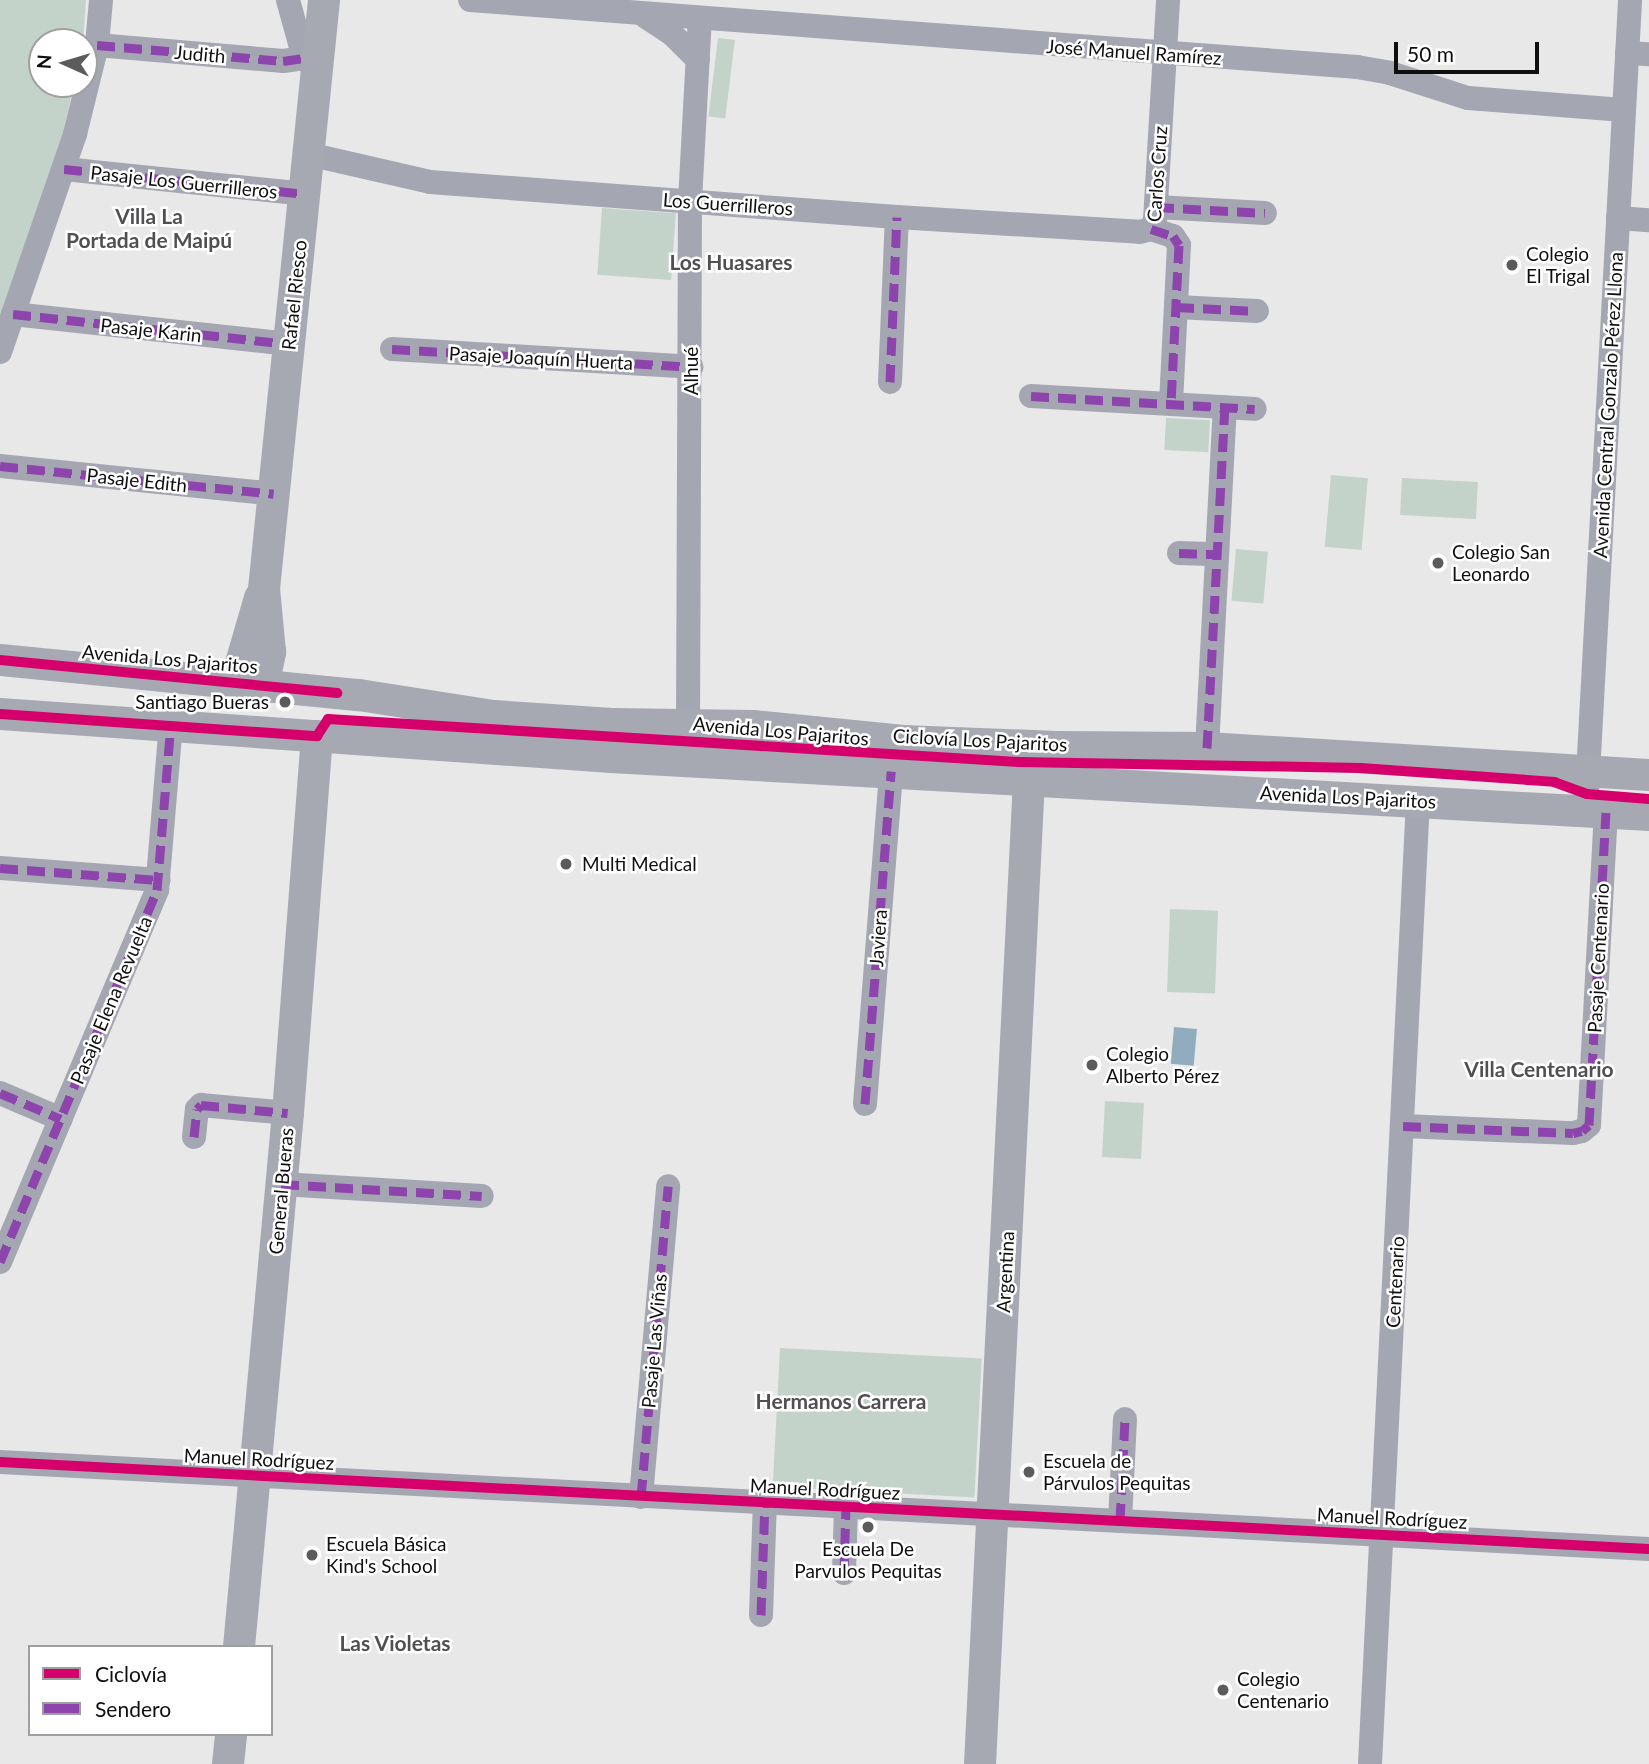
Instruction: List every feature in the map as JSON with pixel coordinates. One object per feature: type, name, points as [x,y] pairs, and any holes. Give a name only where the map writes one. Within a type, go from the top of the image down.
[{"type":"main road","name":"Rafael Riesco","points":[[249,685],[270,652],[264,589],[309,155],[310,64],[324,0]]},
{"type":"main road","name":"Avenida Los Pajaritos","points":[[0,660],[359,695],[494,716],[612,724],[688,723],[786,729],[864,738],[1005,745],[1207,748],[1649,775]]},
{"type":"main road","points":[[174,725],[226,713],[249,685]]},
{"type":"main road","name":"Avenida Los Pajaritos","points":[[0,714],[611,757],[1649,815]]},
{"type":"main road","name":"General Bueras","points":[[239,1645],[288,1113],[317,736]]},
{"type":"main road","points":[[1005,745],[1020,762],[1029,779]]},
{"type":"main road","name":"Argentina","points":[[980,1764],[1029,779]]},
{"type":"main road","points":[[228,1764],[231,1736]]},
{"type":"street","points":[[98,34],[101,0]]},
{"type":"street","points":[[288,0],[310,64]]},
{"type":"street","name":"José Manuel Ramírez","points":[[470,0],[598,5],[639,14],[700,19],[1357,67],[1390,73],[1468,98],[1624,110]]},
{"type":"street","name":"Carlos Cruz","points":[[1168,0],[1154,218],[1179,245],[1171,404]]},
{"type":"street","name":"Avenida Central Gonzalo Pérez Llona","points":[[1596,811],[1588,771],[1618,218],[1624,110],[1638,53],[1630,0]]},
{"type":"street","name":"José Manuel Ramírez","points":[[639,14],[671,33],[698,60]]},
{"type":"street","name":"Alhué","points":[[688,723],[690,201],[700,19]]},
{"type":"street","name":"Judith","points":[[98,45],[310,64]]},
{"type":"street","points":[[0,352],[64,169],[83,98]]},
{"type":"street","name":"Los Guerrilleros","points":[[309,155],[430,182],[897,217],[1140,232],[1154,218],[1265,213]]},
{"type":"street","name":"Pasaje Los Guerrilleros","points":[[64,169],[304,194]]},
{"type":"street","points":[[890,382],[897,217]]},
{"type":"street","points":[[1618,218],[1649,220]]},
{"type":"street","points":[[1176,307],[1257,311]]},
{"type":"street","name":"Pasaje Karin","points":[[13,314],[289,345]]},
{"type":"street","name":"Pasaje Joaquín Huerta","points":[[392,349],[691,367]]},
{"type":"street","points":[[1031,396],[1255,409]]},
{"type":"street","points":[[1207,748],[1225,407]]},
{"type":"street","name":"Pasaje Edith","points":[[0,466],[274,494]]},
{"type":"street","points":[[1180,552],[1217,554]]},
{"type":"street","name":"Pasaje Elena Revuelta","points":[[0,1262],[159,880],[174,725]]},
{"type":"street","name":"Javiera","points":[[866,1104],[891,771]]},
{"type":"street","name":"Centenario","points":[[1370,1764],[1418,800]]},
{"type":"street","name":"Pasaje Centenario","points":[[1403,1126],[1573,1133],[1582,1131],[1588,1125],[1596,811]]},
{"type":"street","points":[[0,868],[159,880]]},
{"type":"street","points":[[0,1093],[61,1119]]},
{"type":"street","points":[[194,1137],[197,1110],[201,1105],[288,1113]]},
{"type":"street","points":[[281,1184],[482,1196]]},
{"type":"street","name":"Pasaje Las Viñas","points":[[641,1497],[668,1186]]},
{"type":"street","points":[[1120,1521],[1125,1419]]},
{"type":"street","name":"Manuel Rodríguez","points":[[0,1462],[641,1497],[765,1510],[846,1507],[1649,1549]]},
{"type":"street","points":[[844,1573],[846,1507]]},
{"type":"street","name":"Manuel Rodríguez","points":[[761,1615],[765,1510]]},
{"type":"shaded area","points":[[0,0],[86,0],[84,28],[28,28],[28,98],[71,98],[63,133],[0,318]]},
{"type":"shaded area","points":[[718,38],[735,40],[725,118],[708,116]]},
{"type":"shaded area","points":[[602,208],[676,213],[671,280],[597,275]]},
{"type":"shaded area","points":[[1166,418],[1210,420],[1208,452],[1164,450]]},
{"type":"shaded area","points":[[1331,475],[1368,478],[1362,550],[1325,547]]},
{"type":"shaded area","points":[[1402,478],[1478,482],[1476,519],[1400,515]]},
{"type":"shaded area","points":[[1236,549],[1268,552],[1263,604],[1231,601]]},
{"type":"shaded area","points":[[1170,909],[1218,911],[1215,994],[1167,992]]},
{"type":"shaded area","points":[[1105,1101],[1144,1103],[1141,1159],[1102,1157]]},
{"type":"shaded area","points":[[780,1348],[982,1359],[974,1497],[773,1487]]},
{"type":"water","points":[[1174,1027],[1197,1029],[1194,1066],[1171,1064]]},
{"type":"marked path","points":[[98,45],[283,61],[304,58]]},
{"type":"marked path","points":[[64,169],[304,194]]},
{"type":"marked path","points":[[1156,207],[1265,213]]},
{"type":"marked path","points":[[890,382],[897,217]]},
{"type":"marked path","points":[[1151,229],[1173,236],[1179,245],[1171,404]]},
{"type":"marked path","points":[[1176,307],[1257,311]]},
{"type":"marked path","points":[[13,314],[289,344]]},
{"type":"marked path","points":[[392,349],[691,367]]},
{"type":"marked path","points":[[1031,396],[1255,409]]},
{"type":"marked path","points":[[1207,748],[1225,407]]},
{"type":"marked path","points":[[0,466],[274,494]]},
{"type":"marked path","points":[[1179,553],[1217,554]]},
{"type":"marked path","points":[[0,1262],[157,890],[171,725]]},
{"type":"marked path","points":[[865,1104],[891,771]]},
{"type":"marked path","points":[[1403,1126],[1573,1133],[1582,1131],[1589,1125],[1606,812]]},
{"type":"marked path","points":[[0,868],[159,880]]},
{"type":"marked path","points":[[0,1093],[61,1119]]},
{"type":"marked path","points":[[194,1137],[197,1109],[201,1105],[288,1113]]},
{"type":"marked path","points":[[281,1184],[482,1196]]},
{"type":"marked path","points":[[641,1497],[668,1186]]},
{"type":"marked path","points":[[1120,1521],[1125,1419]]},
{"type":"marked path","points":[[761,1615],[765,1503]]},
{"type":"marked path","points":[[844,1573],[846,1507]]},
{"type":"cycle path","points":[[0,660],[337,693]]},
{"type":"cycle path","name":"Ciclovía Los Pajaritos","points":[[0,714],[317,736],[328,719],[1020,762],[1361,768],[1554,782],[1587,794],[1649,799]]},
{"type":"cycle path","points":[[0,1462],[1649,1549]]},
{"type":"place","name":"Colegio El Trigal","points":[[1512,265]]},
{"type":"place","name":"Colegio San Leonardo","points":[[1438,563]]},
{"type":"place","name":"Santiago Bueras","points":[[285,702]]},
{"type":"place","name":"Multi Medical","points":[[566,864]]},
{"type":"place","name":"Colegio Alberto Pérez","points":[[1092,1065]]},
{"type":"place","name":"Escuela de Párvulos Pequitas","points":[[1029,1472]]},
{"type":"place","name":"Escuela De Parvulos Pequitas","points":[[868,1527]]},
{"type":"place","name":"Escuela Básica Kind's School","points":[[312,1555]]},
{"type":"place","name":"Colegio Centenario","points":[[1223,1690]]},
{"type":"district","name":"Villa La Portada de Maipú","points":[[149,228]]},
{"type":"district","name":"Los Huasares","points":[[731,262]]},
{"type":"district","name":"Villa Centenario","points":[[1539,1069]]},
{"type":"district","name":"Hermanos Carrera","points":[[841,1401]]},
{"type":"district","name":"Las Violetas","points":[[395,1643]]}]
